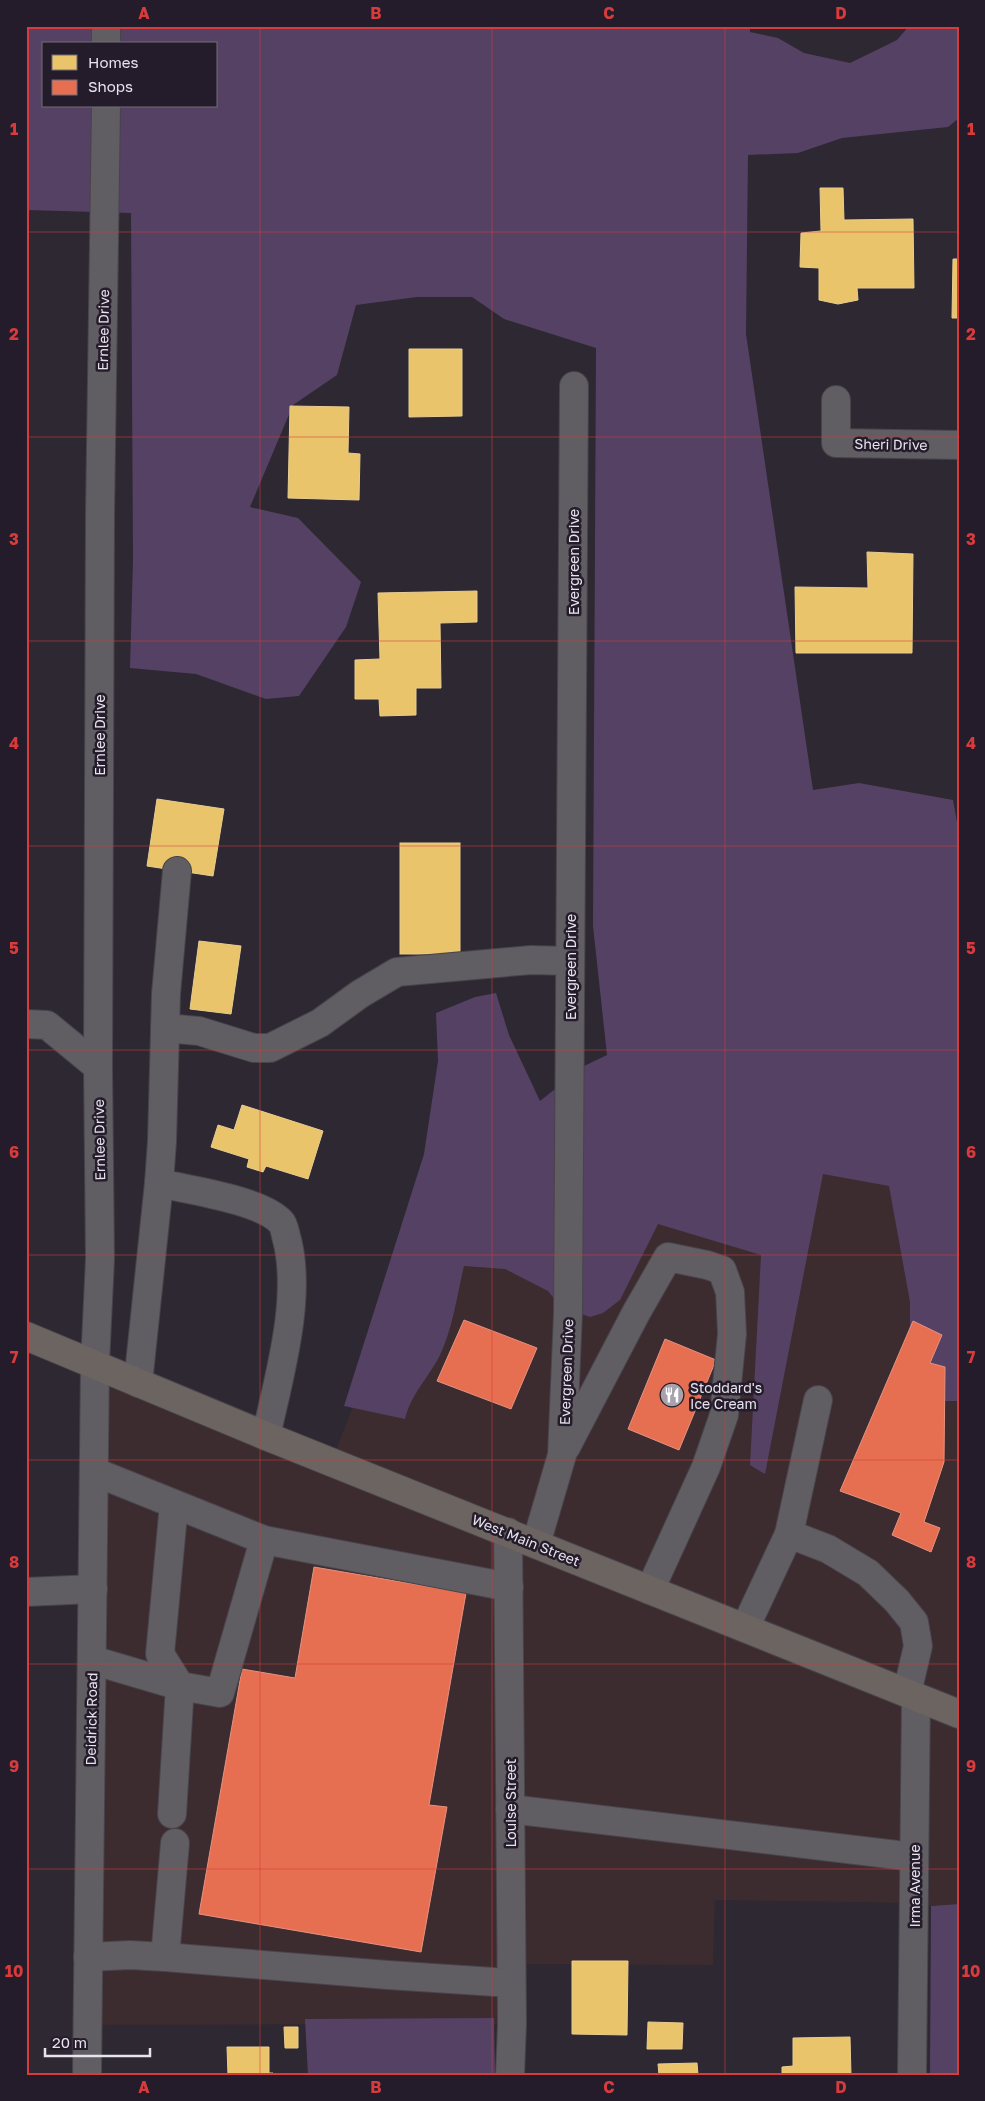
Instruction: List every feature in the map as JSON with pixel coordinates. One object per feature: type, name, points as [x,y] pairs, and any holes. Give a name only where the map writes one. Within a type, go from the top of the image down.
[{"type":"main road","name":"West Main Street","points":[[26,1336],[266,1436],[959,1714]]},
{"type":"street","points":[[106,26],[106,42]]},
{"type":"street","name":"Ernlee Drive","points":[[95,1364],[100,1259],[98,1067],[100,515],[106,108]]},
{"type":"street","name":"Evergreen Drive","points":[[536,1544],[562,1455],[568,1313],[574,386]]},
{"type":"street","name":"Sheri Drive","points":[[836,400],[836,443],[959,446]]},
{"type":"street","points":[[138,1383],[159,1183],[166,994],[177,871]]},
{"type":"street","points":[[165,1028],[199,1031],[254,1048],[270,1048],[320,1023],[360,994],[397,972],[531,960],[570,961]]},
{"type":"street","points":[[26,1024],[47,1025],[98,1067]]},
{"type":"street","points":[[159,1183],[258,1207],[282,1223],[292,1255],[290,1304],[284,1354],[266,1436]]},
{"type":"street","points":[[562,1455],[636,1313],[668,1257],[722,1270],[730,1292],[732,1334],[724,1415],[706,1467],[650,1590]]},
{"type":"street","name":"Deidrick Road","points":[[87,2075],[95,1364]]},
{"type":"street","points":[[745,1628],[789,1534],[818,1400]]},
{"type":"street","points":[[95,1472],[264,1540],[509,1587]]},
{"type":"street","points":[[172,1814],[180,1686],[160,1654],[174,1504]]},
{"type":"street","name":"Louise Street","points":[[508,1532],[510,2075]]},
{"type":"street","name":"Irma Avenue","points":[[789,1534],[828,1549],[868,1573],[897,1601],[914,1622],[918,1646],[912,1695],[914,1857],[912,2075]]},
{"type":"street","points":[[92,1660],[180,1686],[220,1693],[264,1540]]},
{"type":"street","points":[[26,1592],[93,1589]]},
{"type":"street","points":[[510,1809],[914,1857]]},
{"type":"street","points":[[165,1956],[175,1843]]},
{"type":"street","points":[[88,1956],[165,1956],[388,1975],[511,1983]]},
{"type":"shaded area","points":[[26,26],[750,26],[750,32],[778,38],[804,53],[850,63],[897,40],[909,26],[959,26],[959,118],[948,127],[842,138],[798,153],[748,155],[746,334],[813,790],[859,783],[953,800],[959,833],[959,1401],[945,1401],[945,1367],[930,1363],[942,1335],[913,1322],[910,1328],[910,1302],[889,1186],[823,1174],[765,1474],[750,1465],[761,1255],[658,1224],[620,1300],[603,1313],[590,1317],[560,1306],[548,1291],[505,1269],[464,1266],[444,1345],[435,1364],[416,1393],[405,1419],[344,1406],[424,1154],[438,1061],[436,1013],[475,997],[496,993],[509,1035],[540,1101],[584,1066],[607,1055],[593,926],[596,348],[504,319],[472,297],[417,297],[356,305],[337,375],[293,405],[250,507],[298,518],[361,582],[346,627],[299,696],[266,699],[196,674],[130,668],[133,560],[131,213],[26,210]]},
{"type":"shaded area","points":[[908,1097],[959,1290],[959,1904],[931,1906],[913,1903],[715,1900],[713,1965],[511,1964],[512,2024],[87,2025],[95,1364],[331,1462],[352,1409],[439,1102]]},
{"type":"shaded area","points":[[959,1904],[959,2075],[930,2075],[931,1906]]},
{"type":"shaded area","points":[[494,2018],[495,2075],[308,2075],[305,2019]]},
{"type":"building: Homes","points":[[820,188],[843,188],[844,220],[913,219],[914,288],[857,288],[858,300],[838,304],[819,300],[819,268],[800,267],[801,233],[821,231]]},
{"type":"building: Homes","points":[[953,259],[959,259],[959,318],[952,318]]},
{"type":"building: Homes","points":[[409,349],[462,349],[462,416],[409,417]]},
{"type":"building: Homes","points":[[290,406],[349,407],[348,453],[360,454],[359,500],[288,498]]},
{"type":"building: Homes","points":[[867,552],[913,554],[912,653],[796,653],[795,587],[868,588]]},
{"type":"building: Homes","points":[[477,591],[477,622],[440,623],[441,688],[416,688],[416,715],[380,716],[379,699],[355,699],[355,660],[380,659],[378,593]]},
{"type":"building: Homes","points":[[157,799],[224,809],[213,876],[147,866]]},
{"type":"building: Homes","points":[[400,843],[460,843],[460,954],[400,954]]},
{"type":"building: Homes","points":[[199,941],[241,946],[231,1014],[190,1009]]},
{"type":"building: Homes","points":[[242,1105],[323,1131],[308,1179],[266,1166],[263,1172],[247,1167],[249,1159],[211,1147],[218,1125],[234,1130]]},
{"type":"building: Homes","points":[[572,1961],[628,1961],[627,2035],[572,2034]]},
{"type":"building: Homes","points":[[648,2022],[683,2023],[682,2049],[647,2049]]},
{"type":"building: Homes","points":[[284,2027],[298,2027],[298,2048],[285,2048]]},
{"type":"building: Homes","points":[[850,2037],[851,2075],[782,2075],[782,2067],[793,2066],[793,2038]]},
{"type":"building: Homes","points":[[227,2047],[269,2047],[269,2073],[273,2073],[273,2075],[228,2075]]},
{"type":"building: Homes","points":[[697,2063],[698,2075],[659,2075],[658,2064]]},
{"type":"building: Shops","points":[[464,1320],[537,1348],[511,1409],[437,1381]]},
{"type":"building: Shops","points":[[913,1321],[942,1335],[930,1363],[945,1367],[944,1462],[924,1522],[940,1528],[931,1552],[892,1535],[901,1513],[840,1491]]},
{"type":"building: Shops","name":"Stoddard's Ice Cream","points":[[665,1339],[716,1360],[679,1450],[628,1429]]},
{"type":"building: Shops","points":[[314,1567],[466,1593],[429,1805],[447,1807],[421,1952],[199,1914],[242,1669],[295,1678]]},
{"type":"place","name":"Stoddard's Ice Cream","points":[[672,1395]]}]
